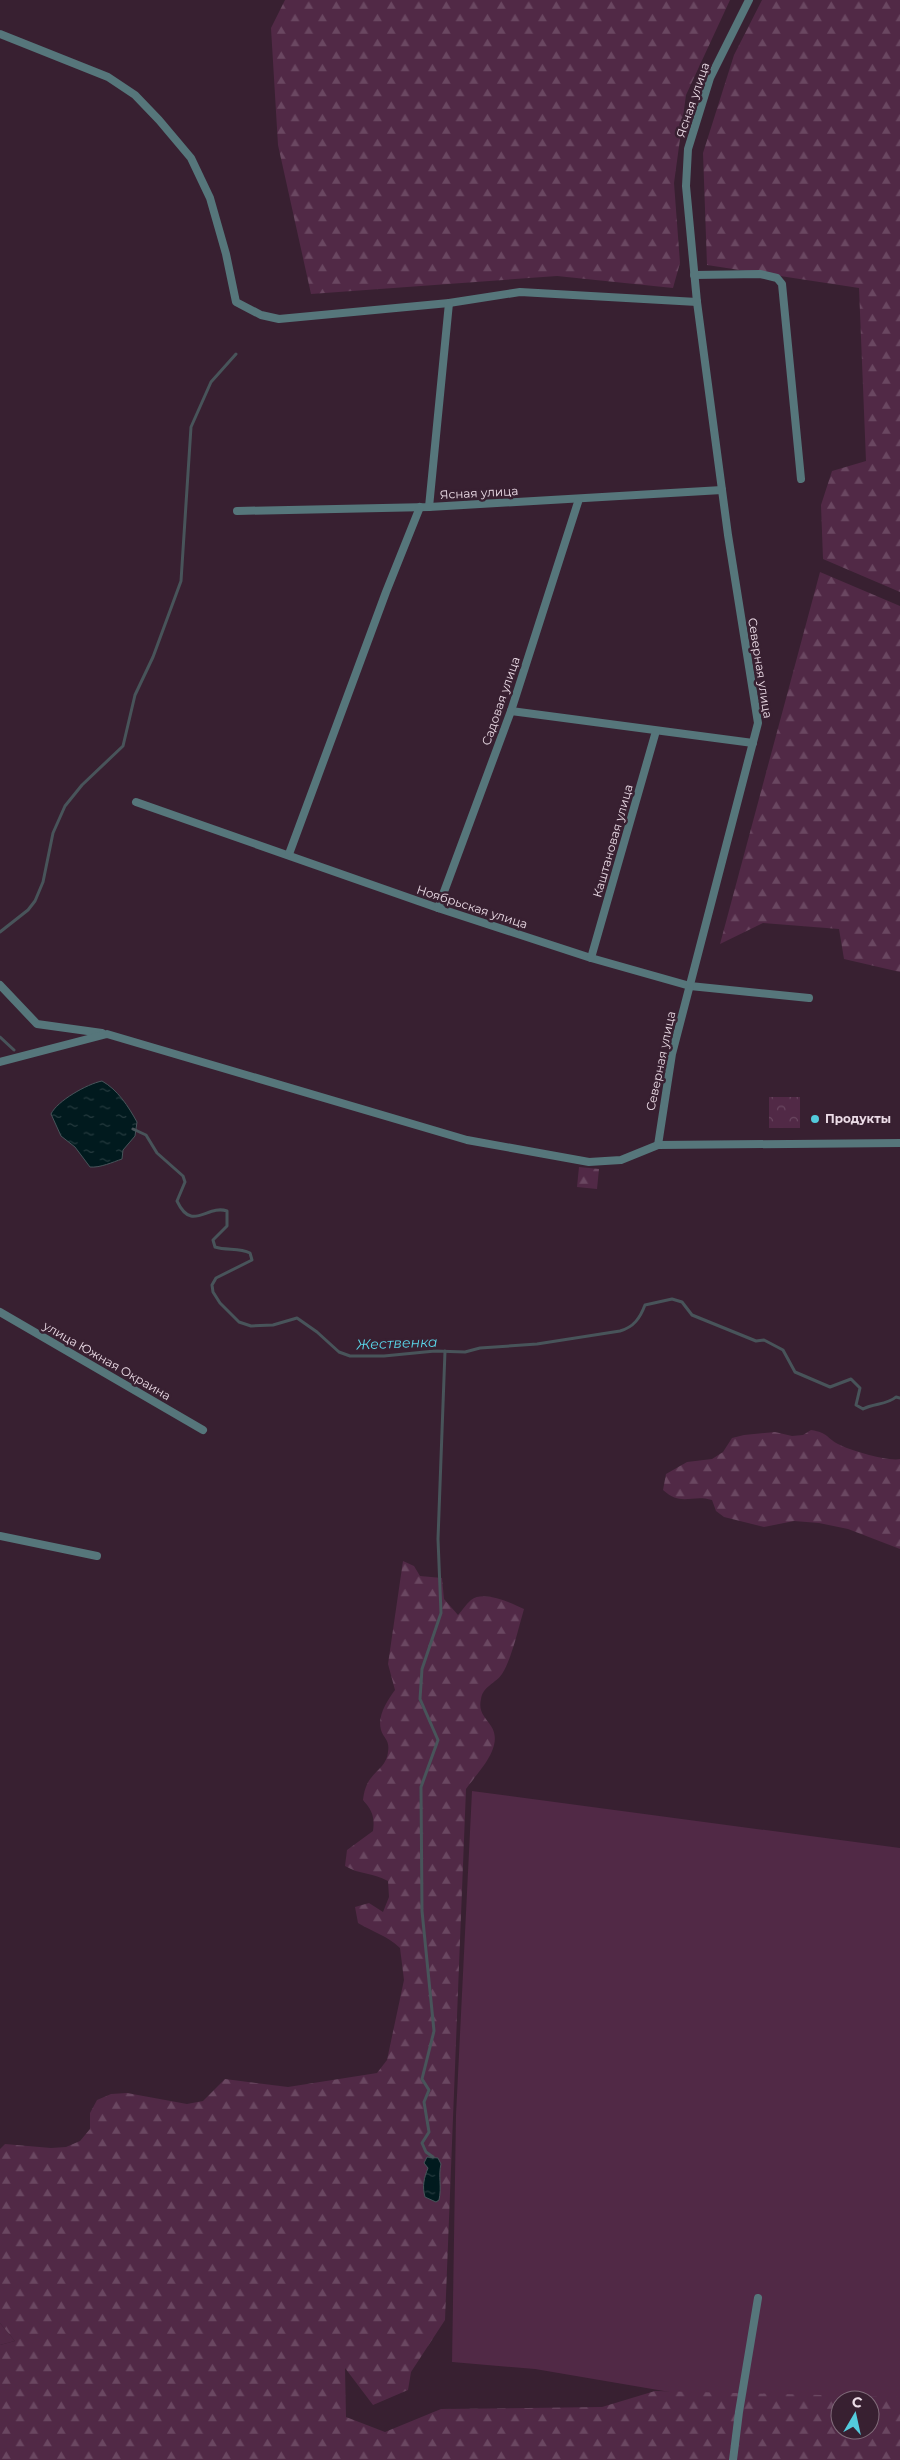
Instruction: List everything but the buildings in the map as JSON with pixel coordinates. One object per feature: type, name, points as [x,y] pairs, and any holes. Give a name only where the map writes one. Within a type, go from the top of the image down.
[{"type":"street","name":"Ясная улица","points":[[694,275],[686,186],[688,149],[710,78],[749,0]]},
{"type":"street","points":[[0,34],[108,77],[135,96],[159,120],[191,158],[210,198],[226,254],[236,302],[260,314],[279,319],[449,303],[520,292],[697,302]]},
{"type":"street","points":[[694,275],[760,274],[778,278],[782,284],[801,480]]},
{"type":"street","name":"Северная улица","points":[[658,1145],[658,1131],[672,1054],[758,723],[722,490],[694,275]]},
{"type":"street","points":[[429,507],[449,303]]},
{"type":"street","name":"Ясная улица","points":[[237,511],[429,507],[722,490]]},
{"type":"street","name":"Садовая улица","points":[[438,908],[511,711],[578,499]]},
{"type":"street","points":[[289,854],[386,592],[420,507]]},
{"type":"street","points":[[511,711],[753,743]]},
{"type":"street","name":"Каштановая улица","points":[[591,958],[656,731]]},
{"type":"street","name":"Ноябрьская улица","points":[[136,802],[289,854],[438,908],[591,958],[690,986],[809,998]]},
{"type":"street","points":[[0,985],[37,1024],[107,1034],[468,1140],[589,1162],[621,1160],[658,1145],[900,1143]]},
{"type":"street","points":[[0,1062],[107,1034]]},
{"type":"street","name":"улица Южная Окраина","points":[[0,1312],[203,1430]]},
{"type":"street","points":[[0,1536],[96,1556]]},
{"type":"street","points":[[733,2460],[758,2298]]},
{"type":"green space","points":[[285,0],[730,0],[686,95],[674,183],[680,263],[673,288],[557,276],[311,294],[278,145],[271,28]]},
{"type":"green space","points":[[762,0],[900,0],[900,592],[823,559],[821,505],[832,471],[866,461],[859,288],[707,265],[703,153],[734,55]]},
{"type":"green space","points":[[820,572],[900,606],[900,972],[844,959],[839,929],[763,923],[720,944]]},
{"type":"green space","points":[[769,1097],[800,1097],[800,1128],[769,1128]]},
{"type":"green space","points":[[579,1167],[599,1169],[597,1189],[577,1187]]},
{"type":"green space","points":[[811,1430],[821,1432],[834,1442],[860,1452],[887,1459],[900,1459],[900,1549],[848,1529],[819,1523],[794,1521],[764,1527],[724,1517],[716,1511],[712,1500],[676,1498],[663,1490],[666,1474],[687,1462],[712,1459],[723,1452],[732,1438],[775,1432],[792,1436],[803,1435]]},
{"type":"green space","points":[[403,1561],[414,1566],[420,1576],[442,1578],[444,1599],[458,1615],[467,1603],[476,1597],[483,1596],[498,1599],[524,1609],[512,1652],[505,1668],[502,1674],[482,1695],[481,1711],[491,1726],[495,1742],[488,1759],[466,1789],[445,2320],[411,2372],[408,2390],[373,2405],[345,2368],[346,2417],[385,2432],[441,2409],[602,2407],[655,2391],[830,2395],[830,2440],[880,2440],[880,2397],[900,2397],[900,2460],[0,2460],[0,2345],[15,2341],[0,2323],[0,2149],[5,2144],[51,2148],[66,2147],[80,2141],[90,2129],[90,2113],[97,2100],[111,2094],[127,2093],[187,2104],[203,2101],[225,2079],[288,2087],[377,2073],[387,2060],[404,1980],[400,1948],[385,1937],[358,1923],[355,1907],[369,1903],[383,1912],[389,1897],[388,1881],[345,1866],[347,1850],[373,1831],[374,1822],[372,1814],[363,1800],[368,1783],[384,1763],[387,1756],[388,1745],[381,1730],[380,1719],[395,1690],[388,1664]]},
{"type":"green space","points":[[472,1791],[900,1848],[900,2397],[880,2398],[880,2390],[830,2390],[830,2400],[740,2404],[535,2369],[452,2362],[456,2115]]},
{"type":"green space","points":[[0,2323],[15,2341],[0,2345]]},
{"type":"water","points":[[102,1081],[118,1094],[137,1122],[135,1136],[123,1150],[122,1159],[102,1166],[90,1167],[75,1147],[61,1136],[51,1114],[59,1104],[73,1094]]},
{"type":"water","points":[[427,2157],[438,2158],[441,2164],[440,2195],[439,2200],[436,2202],[425,2197],[424,2193],[425,2175],[428,2168],[424,2163]]},
{"type":"waterway","points":[[0,932],[28,910],[35,901],[43,882],[53,833],[65,806],[82,785],[123,746],[135,695],[153,657],[181,581],[191,427],[211,382],[236,354]]},
{"type":"waterway","name":"Жественка","points":[[0,1037],[14,1050]]},
{"type":"waterway","name":"Жественка","points":[[133,1129],[146,1135],[157,1153],[183,1176],[185,1182],[177,1201],[188,1215],[194,1216],[220,1210],[227,1211],[227,1226],[213,1240],[215,1247],[246,1251],[250,1253],[252,1260],[216,1278],[212,1285],[213,1292],[220,1303],[239,1322],[251,1326],[273,1325],[297,1318],[317,1332],[339,1352],[350,1356],[384,1356],[435,1351],[465,1352],[480,1348],[537,1344],[620,1331],[636,1321],[645,1305],[672,1299],[682,1302],[692,1315],[756,1341],[764,1340],[783,1350],[795,1372],[830,1387],[851,1379],[860,1388],[856,1405],[863,1409],[896,1397],[900,1398]]},
{"type":"waterway","points":[[433,2157],[426,2152],[422,2143],[429,2132],[424,2102],[429,2090],[422,2079],[434,2031],[422,1911],[421,1787],[438,1740],[420,1699],[422,1669],[441,1613],[438,1539],[445,1351]]},
{"type":"place","name":"Продукты","points":[[815,1119]]}]
